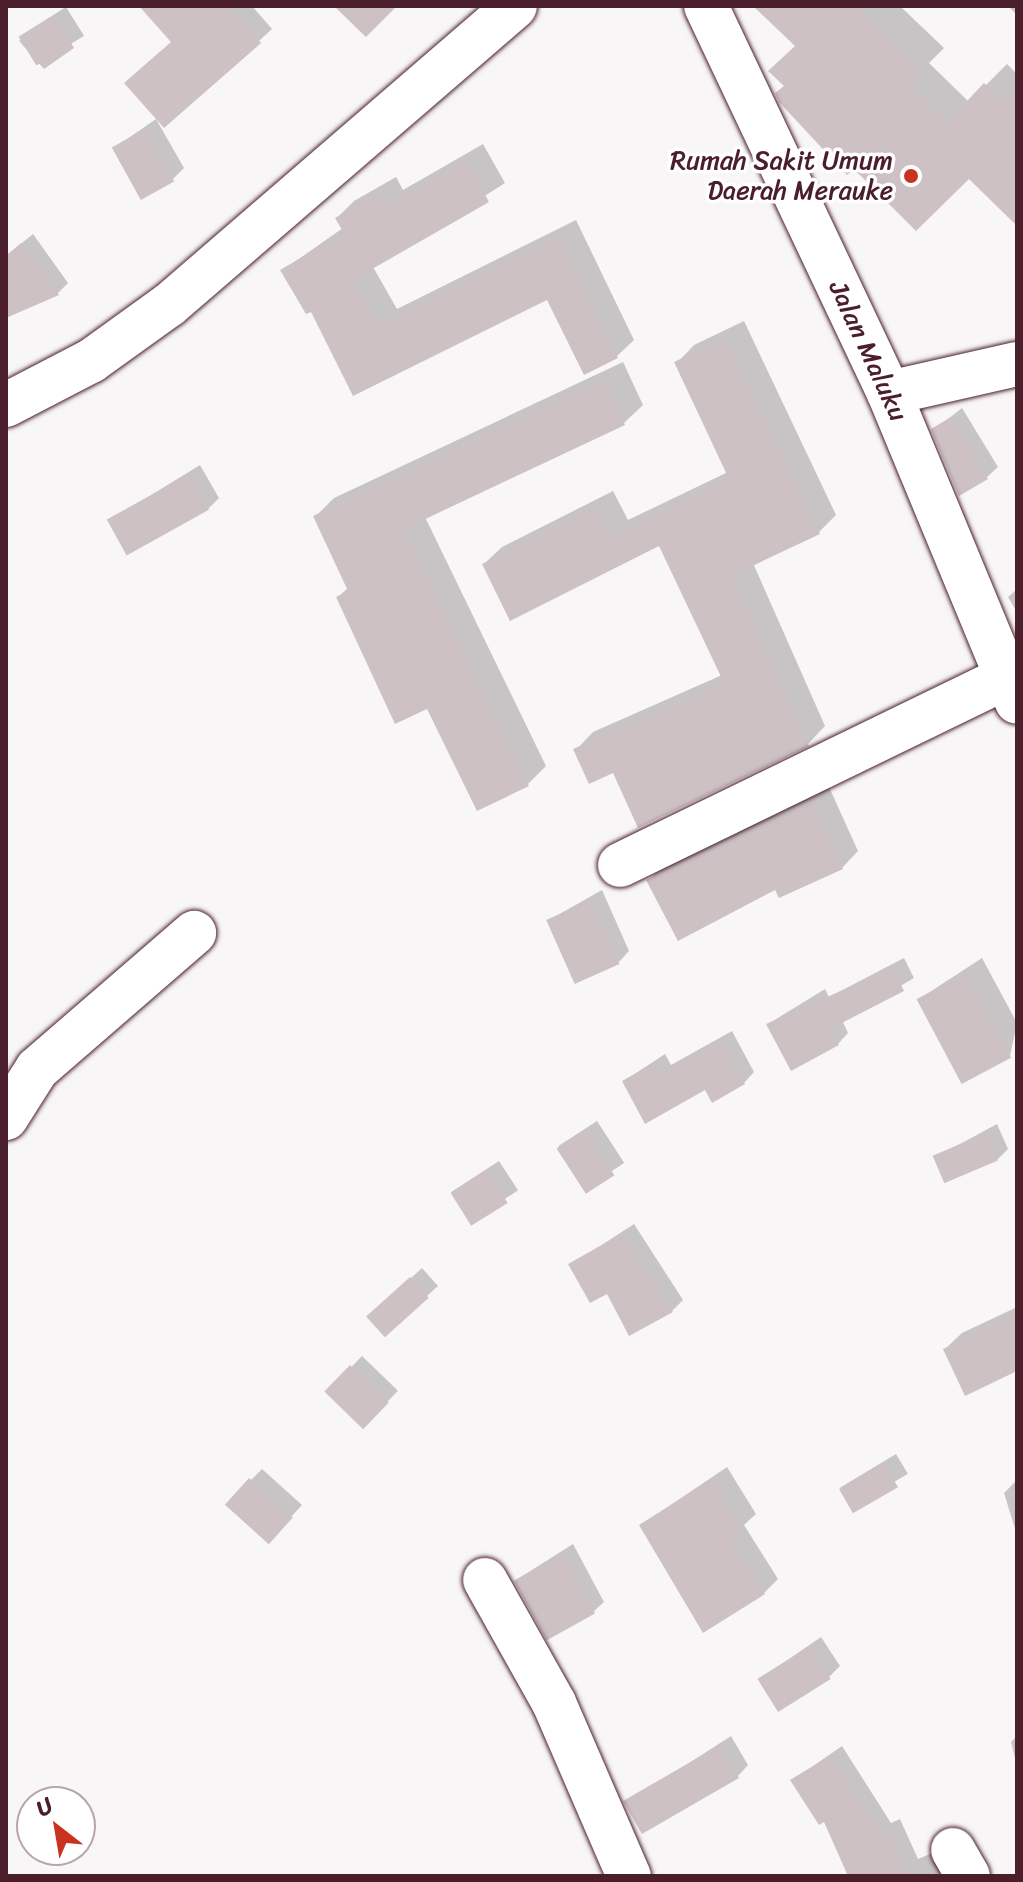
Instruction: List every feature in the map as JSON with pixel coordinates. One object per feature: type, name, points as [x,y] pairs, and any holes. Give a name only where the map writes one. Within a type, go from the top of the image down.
[{"type":"street","points":[[6,405],[91,361],[169,305],[515,6]]},
{"type":"street","name":"Jalan Maluku","points":[[706,6],[889,393],[1003,688]]},
{"type":"street","points":[[889,393],[1017,364]]},
{"type":"street","points":[[620,865],[930,712],[1003,688]]},
{"type":"street","points":[[6,1118],[37,1069],[194,933]]},
{"type":"street","points":[[485,1580],[554,1703],[629,1876]]},
{"type":"building","points":[[139,6],[228,6],[261,43],[164,128],[124,83],[171,42]]},
{"type":"building","points":[[334,6],[397,6],[366,37]]},
{"type":"building","points":[[753,6],[856,6],[924,71],[909,85],[947,122],[984,83],[1004,102],[1017,89],[1017,226],[969,179],[916,231],[854,169],[847,175],[779,102],[775,93],[784,86],[768,71],[795,46]]},
{"type":"building","points":[[55,16],[74,48],[44,69],[19,41]]},
{"type":"building","points":[[145,129],[174,181],[141,200],[112,147]]},
{"type":"building","points":[[466,160],[489,202],[353,280],[379,325],[559,236],[618,358],[584,375],[547,300],[353,396],[311,312],[306,314],[280,270],[344,233],[335,218],[378,193],[386,206]]},
{"type":"building","points":[[21,243],[59,295],[6,318],[6,256]]},
{"type":"building","points":[[726,337],[820,534],[733,575],[809,746],[638,828],[613,773],[589,784],[573,749],[724,683],[659,546],[510,621],[482,564],[595,507],[610,537],[729,479],[674,362]]},
{"type":"building","points":[[604,379],[625,425],[404,529],[529,786],[477,811],[427,709],[395,724],[336,597],[348,591],[313,516]]},
{"type":"building","points":[[951,417],[988,479],[959,496],[931,429]]},
{"type":"building","points":[[189,474],[209,510],[127,555],[107,520]]},
{"type":"building","points":[[813,802],[843,869],[779,898],[775,890],[678,941],[646,880]]},
{"type":"building","points":[[591,900],[619,964],[575,984],[546,920]]},
{"type":"building","points":[[893,968],[904,991],[830,1029],[839,1045],[791,1071],[766,1024]]},
{"type":"building","points":[[966,973],[1011,1058],[962,1084],[917,999]]},
{"type":"building","points":[[721,1041],[745,1084],[712,1103],[705,1090],[645,1124],[622,1081],[654,1063],[660,1074]]},
{"type":"building","points":[[585,1130],[614,1175],[586,1194],[556,1149]]},
{"type":"building","points":[[986,1133],[998,1161],[944,1183],[933,1156]]},
{"type":"building","points":[[487,1170],[508,1203],[471,1226],[451,1193]]},
{"type":"building","points":[[623,1233],[673,1312],[629,1336],[607,1294],[590,1303],[568,1264]]},
{"type":"building","points":[[410,1277],[429,1298],[385,1337],[366,1316]]},
{"type":"building","points":[[1017,1314],[1017,1371],[965,1396],[943,1349]]},
{"type":"building","points":[[350,1365],[389,1403],[363,1429],[324,1392]]},
{"type":"building","points":[[884,1463],[898,1487],[853,1513],[839,1489]]},
{"type":"building","points":[[249,1478],[293,1517],[269,1544],[225,1505]]},
{"type":"building","points":[[712,1479],[743,1529],[730,1538],[765,1594],[703,1633],[639,1525]]},
{"type":"building","points":[[562,1554],[595,1613],[547,1640],[514,1581]]},
{"type":"building","points":[[810,1646],[831,1679],[778,1712],[757,1679]]},
{"type":"building","points":[[720,1745],[739,1778],[642,1834],[623,1801]]},
{"type":"building","points":[[831,1755],[880,1833],[889,1829],[910,1876],[848,1876],[824,1822],[819,1825],[790,1780]]},
{"type":"place","name":"Rumah Sakit Umum Daerah Merauke","points":[[911,176]]}]
